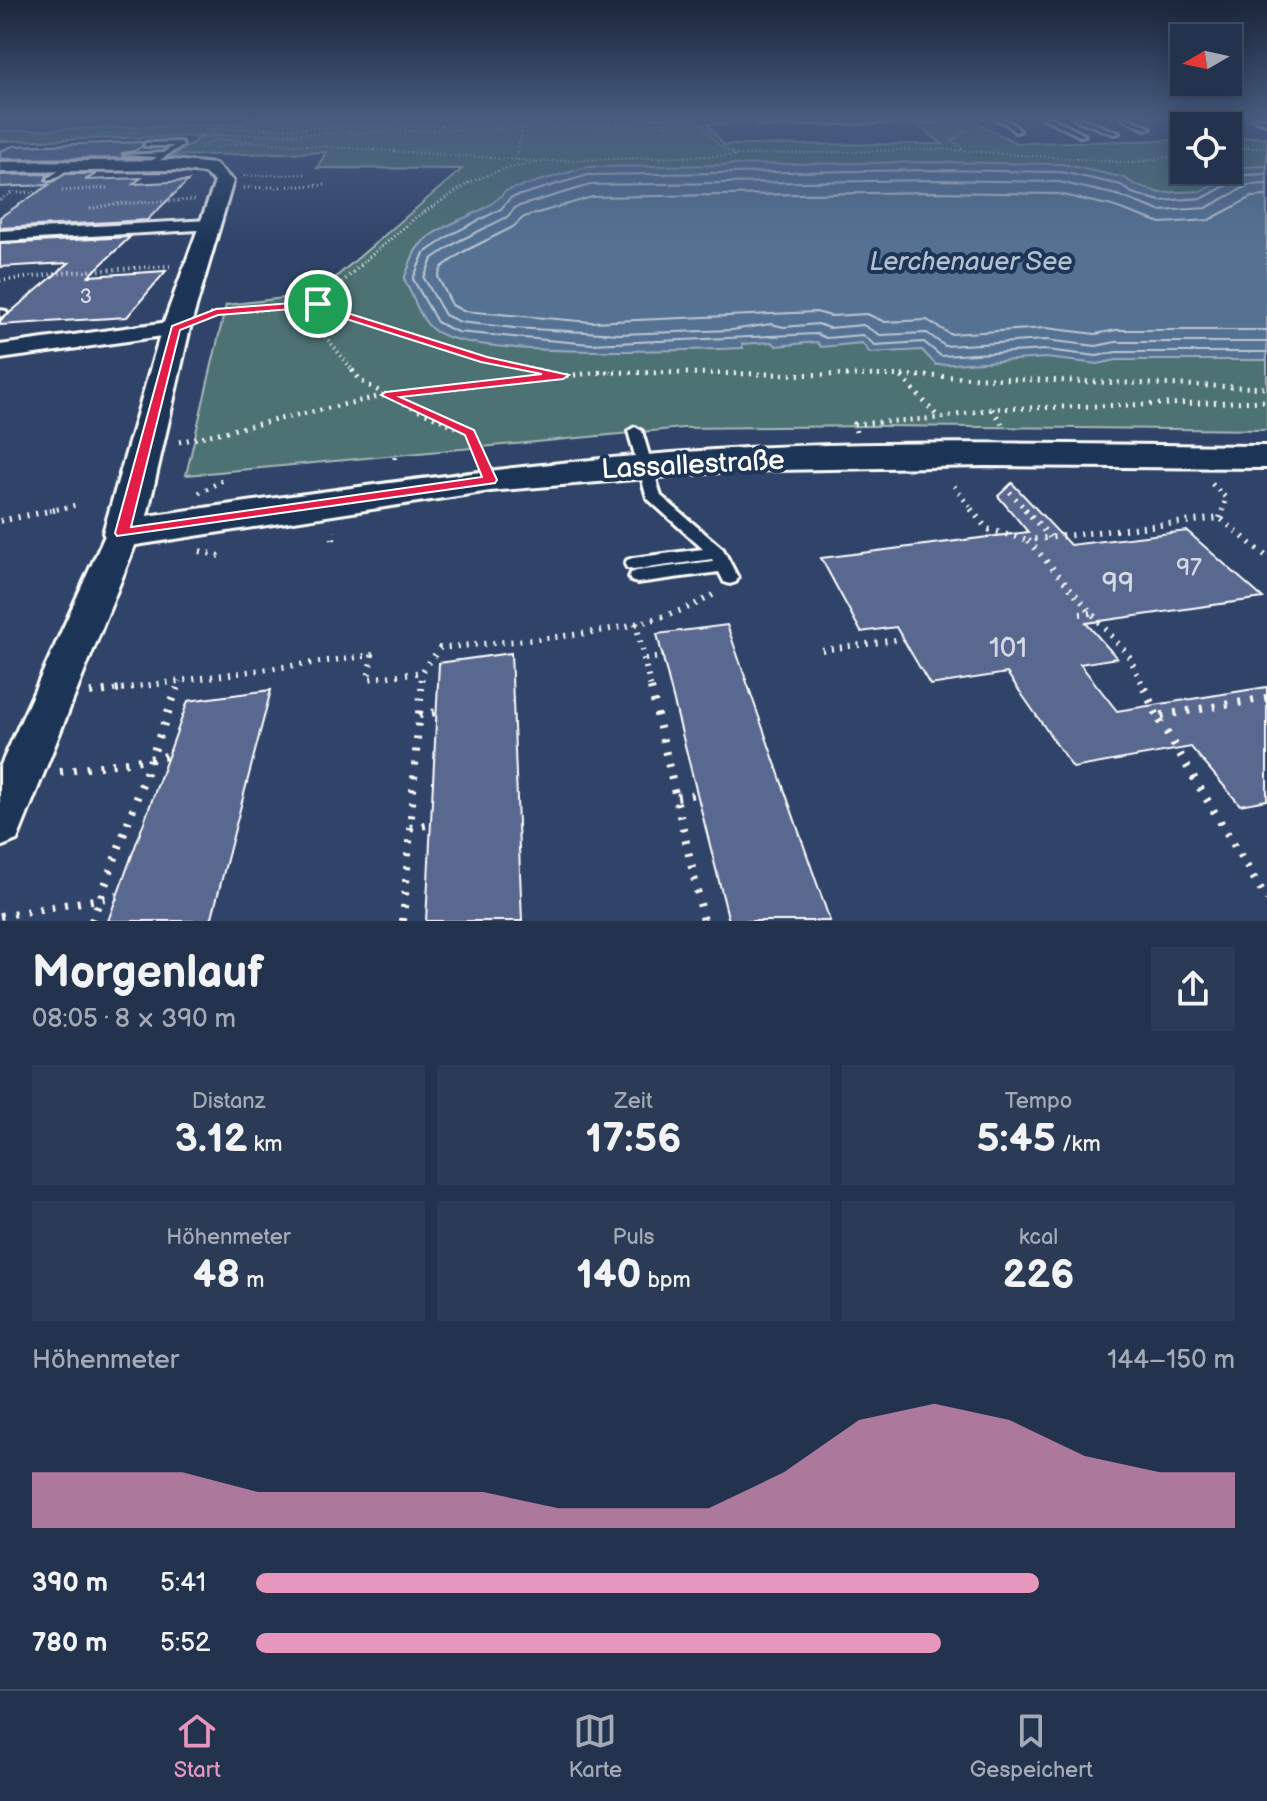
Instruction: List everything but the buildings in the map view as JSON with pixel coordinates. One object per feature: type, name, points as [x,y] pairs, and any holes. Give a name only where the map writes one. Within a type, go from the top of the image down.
[{"type":"street","points":[[0,167],[70,166],[96,161]]},
{"type":"street","points":[[0,823],[123,533],[176,328],[221,188],[209,168],[187,161]]},
{"type":"street","points":[[0,236],[210,225]]},
{"type":"street","points":[[0,352],[176,328]]},
{"type":"street","name":"Lassallestraße","points":[[123,533],[490,480],[640,449],[731,460],[984,455],[1267,457]]},
{"type":"lane","points":[[50,179],[70,166]]},
{"type":"lane","points":[[635,570],[723,566],[654,498],[640,449]]},
{"type":"path","points":[[490,480],[470,433],[361,381],[313,321],[318,304],[414,220],[475,179],[504,168],[548,161]]},
{"type":"path","points":[[1104,161],[1144,161]]},
{"type":"path","points":[[85,210],[306,174]]},
{"type":"path","points":[[221,188],[326,185]]},
{"type":"path","points":[[10,193],[16,193]]},
{"type":"path","points":[[0,281],[70,272],[195,265]]},
{"type":"path","points":[[176,328],[216,312],[318,304],[485,360],[563,375]]},
{"type":"path","points":[[147,449],[386,395],[602,372],[901,376],[1267,388]]},
{"type":"path","points":[[901,376],[939,418]]},
{"type":"path","points":[[857,432],[854,424],[939,418],[992,409],[1267,401]]},
{"type":"path","points":[[992,409],[1002,424]]},
{"type":"path","points":[[1212,484],[1226,498],[1220,518]]},
{"type":"path","points":[[954,486],[987,529],[1028,540],[1220,518],[1267,557]]},
{"type":"path","points":[[1010,492],[1050,537]]},
{"type":"path","points":[[0,521],[76,505]]},
{"type":"path","points":[[333,540],[334,531]]},
{"type":"path","points":[[1028,540],[1129,656],[1157,716],[1267,900]]},
{"type":"path","points":[[403,921],[422,672],[440,648],[636,623],[705,604]]},
{"type":"path","points":[[1080,614],[1092,613]]},
{"type":"path","points":[[636,623],[704,921]]},
{"type":"path","points":[[822,650],[903,639]]},
{"type":"path","points":[[53,697],[372,655],[368,679],[422,672]]},
{"type":"path","points":[[645,659],[664,657]]},
{"type":"path","points":[[92,921],[180,681]]},
{"type":"path","points":[[1157,716],[1267,698]]},
{"type":"path","points":[[419,715],[437,712]]},
{"type":"path","points":[[19,778],[168,756]]},
{"type":"path","points":[[677,797],[697,794]]},
{"type":"path","points":[[410,828],[431,824]]},
{"type":"path","points":[[0,916],[117,896]]},
{"type":"green space","points":[[321,161],[1170,161],[1170,184],[1242,184],[1242,161],[1267,161],[1267,430],[877,426],[683,428],[186,475],[226,305],[316,294],[462,169],[317,168]]},
{"type":"water","name":"Lerchenauer See","points":[[935,162],[1062,164],[1125,178],[1135,185],[1160,193],[1201,191],[1214,184],[1242,184],[1242,168],[1267,166],[1267,360],[1116,360],[1098,364],[1046,358],[936,365],[922,350],[870,353],[862,343],[821,347],[817,342],[776,346],[773,342],[742,344],[743,348],[580,351],[486,345],[452,338],[431,328],[404,279],[416,250],[424,241],[485,208],[505,191],[587,167]]},
{"type":"route","points":[[318,304],[485,360],[563,375],[386,395],[470,433],[490,480],[123,533],[176,328],[216,312],[318,304]]}]
